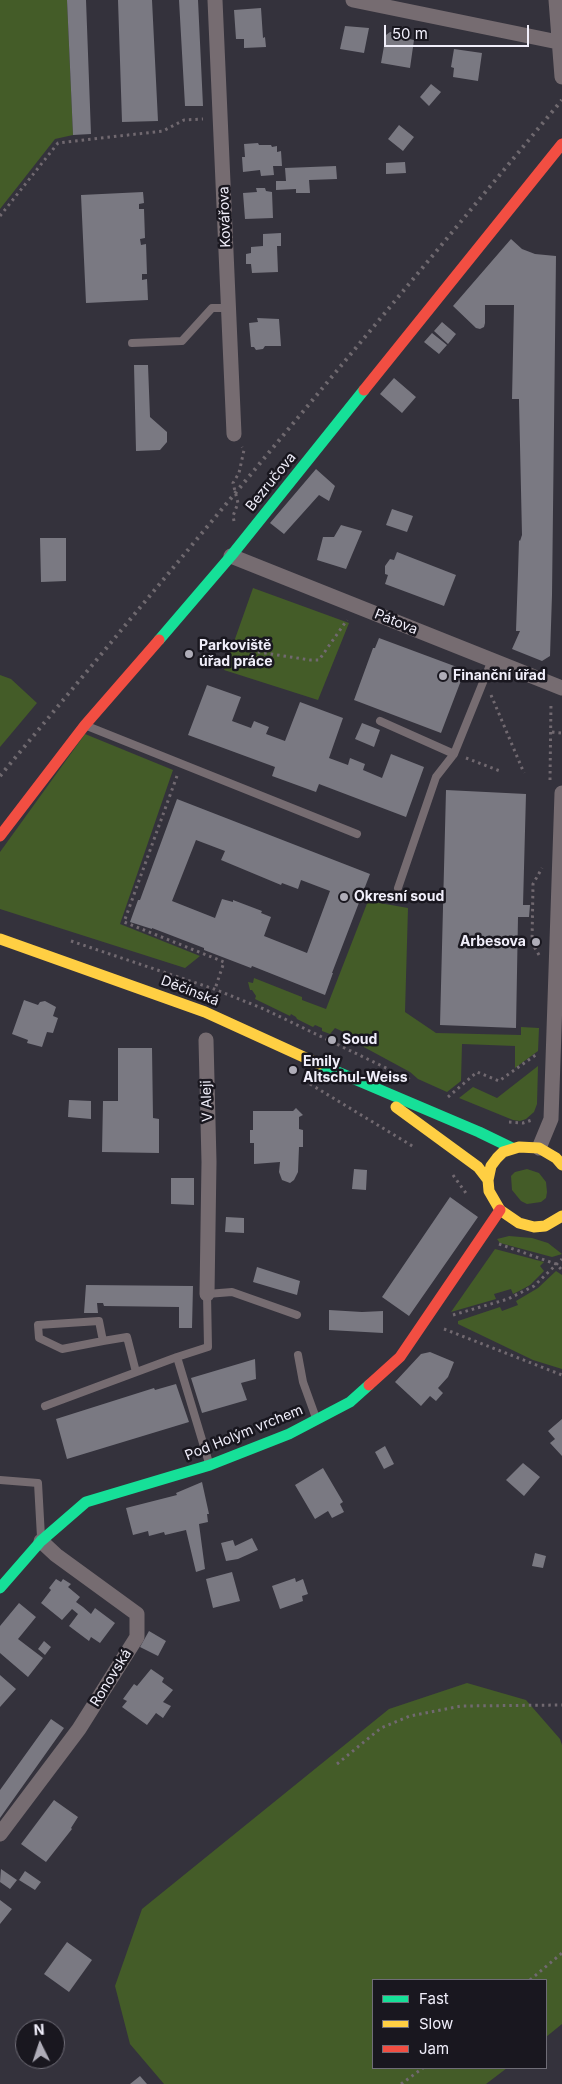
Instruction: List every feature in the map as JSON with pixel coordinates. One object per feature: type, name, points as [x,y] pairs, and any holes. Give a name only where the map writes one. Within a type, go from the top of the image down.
[{"type":"street","name":"Kovářova","points":[[215,0],[234,434]]},
{"type":"street","points":[[353,0],[558,42]]},
{"type":"street","points":[[556,0],[562,77]]},
{"type":"street","name":"Bezručova","points":[[0,836],[85,725],[231,556],[562,144]]},
{"type":"street","name":"Pátova","points":[[231,556],[562,688]]},
{"type":"street","points":[[562,792],[551,1119],[539,1148],[556,1158],[562,1165]]},
{"type":"street","name":"Děčínská","points":[[0,939],[205,1012],[365,1085],[479,1132],[512,1148],[524,1146],[539,1148]]},
{"type":"street","name":"V Aleji","points":[[206,1040],[209,1162],[207,1294]]},
{"type":"street","name":"Děčínská","points":[[365,1085],[478,1167],[488,1180],[489,1191],[500,1210]]},
{"type":"street","points":[[488,1180],[491,1166],[497,1158],[503,1152],[512,1148]]},
{"type":"street","points":[[500,1210],[519,1223],[534,1227],[551,1224],[562,1216]]},
{"type":"street","name":"Pod Holým vrchem","points":[[0,1588],[41,1541],[86,1502],[210,1465],[288,1434],[350,1402],[400,1357],[500,1210]]},
{"type":"street","points":[[545,1226],[556,1235]]},
{"type":"street","name":"Ronovská","points":[[0,1834],[79,1729],[137,1637],[137,1614],[56,1555],[41,1541]]},
{"type":"lane","points":[[132,343],[182,341],[212,308],[228,308]]},
{"type":"lane","points":[[398,888],[436,777],[454,754],[492,660]]},
{"type":"lane","points":[[380,721],[454,754]]},
{"type":"lane","points":[[85,725],[357,834]]},
{"type":"lane","points":[[45,1406],[208,1347],[207,1294],[232,1292],[297,1315]]},
{"type":"lane","points":[[102,1341],[99,1321],[38,1325],[39,1338],[62,1350],[127,1337],[136,1372]]},
{"type":"lane","points":[[298,1355],[303,1382],[316,1420]]},
{"type":"lane","points":[[177,1357],[210,1465]]},
{"type":"lane","points":[[0,1480],[38,1483],[41,1541]]},
{"type":"path","points":[[0,216],[58,143],[162,131],[184,120],[221,118]]},
{"type":"path","points":[[108,132],[108,138]]},
{"type":"path","points":[[234,434],[244,450],[239,473],[233,483],[238,503],[232,516],[241,543]]},
{"type":"path","points":[[200,643],[319,660],[350,616]]},
{"type":"path","points":[[485,681],[524,773]]},
{"type":"path","points":[[546,699],[552,703],[552,732],[562,733]]},
{"type":"path","points":[[454,754],[500,771]]},
{"type":"path","points":[[181,764],[124,922],[224,962],[214,989]]},
{"type":"path","points":[[64,938],[214,989],[264,1009],[422,1085]]},
{"type":"path","points":[[439,1094],[448,1098],[477,1072],[500,1081],[543,1049]]},
{"type":"path","points":[[305,1080],[421,1151]]},
{"type":"path","points":[[506,1122],[523,1123],[532,1120],[537,1115]]},
{"type":"path","points":[[449,1169],[472,1202]]},
{"type":"path","points":[[484,1234],[496,1243],[556,1264],[562,1270]]},
{"type":"path","points":[[452,1316],[508,1299],[534,1286],[562,1259]]},
{"type":"path","points":[[437,1326],[489,1348],[562,1375]]},
{"type":"path","points":[[337,1764],[382,1728],[410,1716],[461,1706],[562,1704]]},
{"type":"path","points":[[531,1979],[562,1953]]},
{"type":"path","points":[[401,2084],[422,2069]]},
{"type":"green space","points":[[0,0],[67,0],[73,135],[55,139],[0,209]]},
{"type":"green space","points":[[253,588],[349,623],[318,700],[224,670]]},
{"type":"green space","points":[[0,675],[11,679],[37,703],[0,747]]},
{"type":"green space","points":[[85,734],[173,770],[120,924],[200,956],[185,968],[0,909],[0,852]]},
{"type":"green space","points":[[368,901],[408,908],[405,1012],[436,1033],[521,1035],[521,1027],[539,1028],[538,1051],[515,1068],[515,1046],[462,1044],[461,1081],[447,1092],[418,1079],[410,1072],[362,1046],[362,1043],[350,1041],[352,1036],[335,1028],[330,1034],[322,1031],[322,1028],[315,1025],[313,1027],[291,1014],[290,1016],[255,999],[256,996],[250,990],[248,982],[253,983],[254,978],[302,997],[302,1000],[326,1009]]},
{"type":"green space","points":[[538,1066],[537,1104],[534,1112],[526,1119],[520,1121],[513,1120],[459,1098],[473,1087],[497,1098]]},
{"type":"green space","points":[[527,1169],[539,1173],[546,1182],[546,1198],[541,1202],[527,1204],[521,1201],[512,1190],[511,1176],[515,1172]]},
{"type":"green space","points":[[509,1236],[532,1238],[548,1243],[562,1254],[552,1257],[500,1243],[497,1239]]},
{"type":"green space","points":[[495,1249],[544,1262],[540,1266],[544,1271],[530,1285],[513,1294],[511,1289],[494,1294],[496,1299],[451,1312]]},
{"type":"green space","points":[[556,1271],[562,1275],[562,1369],[533,1360],[458,1324],[458,1321],[500,1307],[502,1311],[518,1305],[516,1301],[538,1288]]},
{"type":"green space","points":[[467,1683],[526,1700],[560,1739],[562,1745],[562,2024],[547,2036],[547,1979],[372,1979],[372,2069],[506,2069],[486,2084],[164,2084],[130,2044],[115,1986],[142,1909],[389,1709]]},
{"type":"building","points":[[67,0],[86,0],[91,134],[73,135]]},
{"type":"building","points":[[118,0],[152,0],[158,121],[122,122]]},
{"type":"building","points":[[179,0],[198,0],[203,106],[185,106]]},
{"type":"building","points":[[261,8],[263,38],[265,37],[266,47],[244,48],[244,39],[236,39],[234,10]]},
{"type":"building","points":[[345,26],[369,28],[364,53],[340,49]]},
{"type":"building","points":[[390,32],[398,33],[400,37],[414,40],[410,68],[381,63],[386,35]]},
{"type":"building","points":[[454,49],[482,53],[478,81],[453,77],[454,68],[451,67]]},
{"type":"building","points":[[431,84],[441,92],[429,106],[420,97]]},
{"type":"building","points":[[399,125],[414,137],[403,151],[388,139]]},
{"type":"building","points":[[258,143],[259,145],[277,146],[277,152],[281,151],[282,166],[273,166],[274,175],[261,176],[260,170],[243,172],[242,157],[245,157],[244,144]]},
{"type":"building","points":[[405,162],[406,173],[386,174],[386,163]]},
{"type":"building","points":[[336,166],[337,179],[309,180],[310,193],[296,193],[296,189],[276,190],[276,181],[286,181],[285,168]]},
{"type":"building","points":[[256,188],[265,188],[266,191],[272,192],[273,218],[245,219],[243,193],[257,192]]},
{"type":"building","points":[[143,192],[144,203],[139,204],[139,209],[144,209],[145,238],[140,239],[141,245],[146,244],[147,274],[142,274],[142,280],[147,279],[148,300],[86,303],[81,195]]},
{"type":"building","points":[[281,233],[281,246],[277,246],[278,272],[252,273],[251,264],[246,264],[246,254],[251,253],[251,247],[263,246],[263,234]]},
{"type":"building","points":[[511,239],[522,249],[535,254],[556,256],[550,656],[542,661],[512,649],[520,631],[516,631],[519,540],[522,535],[519,399],[512,399],[514,305],[485,305],[485,323],[484,327],[480,329],[476,328],[453,306]]},
{"type":"building","points":[[257,318],[279,319],[281,346],[265,346],[263,349],[256,350],[254,347],[251,347],[249,323],[258,322]]},
{"type":"building","points":[[442,322],[456,334],[448,344],[434,331]]},
{"type":"building","points":[[432,333],[447,345],[439,354],[424,342]]},
{"type":"building","points":[[134,365],[148,365],[150,417],[167,432],[167,442],[160,450],[136,451]]},
{"type":"building","points":[[394,378],[416,397],[402,413],[380,394]]},
{"type":"building","points":[[316,469],[335,486],[329,501],[319,495],[284,534],[270,523]]},
{"type":"building","points":[[392,509],[413,516],[407,532],[386,525]]},
{"type":"building","points":[[341,525],[362,531],[346,569],[317,560],[323,537],[334,537]]},
{"type":"building","points":[[40,538],[66,538],[66,581],[41,582]]},
{"type":"building","points":[[397,552],[456,575],[444,606],[385,584],[388,575],[385,574],[385,566],[390,559],[394,560]]},
{"type":"building","points":[[379,638],[465,670],[441,733],[354,700],[373,648],[375,648]]},
{"type":"building","points":[[207,685],[241,697],[232,721],[251,728],[254,721],[269,727],[266,734],[285,741],[300,702],[343,718],[329,758],[348,765],[350,758],[365,764],[363,770],[382,778],[391,754],[424,767],[406,817],[319,784],[316,792],[272,776],[275,767],[188,735]]},
{"type":"building","points":[[362,723],[380,730],[374,747],[355,739]]},
{"type":"building","points":[[446,790],[526,794],[523,905],[530,905],[529,917],[518,917],[516,1028],[440,1025]]},
{"type":"building","name":"Okresní soud","points":[[177,799],[370,874],[325,995],[252,966],[251,968],[204,950],[204,948],[152,928],[130,922],[138,900],[140,900]],"holes":[[[196,840],[225,851],[221,860],[281,885],[282,883],[298,889],[301,880],[330,891],[307,953],[264,936],[271,917],[261,913],[262,911],[233,900],[233,902],[222,899],[215,918],[172,901]]]},
{"type":"building","points":[[24,1000],[38,1005],[40,1002],[45,1001],[56,1007],[53,1016],[58,1018],[53,1033],[47,1032],[42,1047],[27,1043],[28,1040],[12,1034]]},
{"type":"building","points":[[118,1048],[152,1048],[153,1118],[159,1119],[159,1153],[102,1152],[103,1101],[118,1101]]},
{"type":"building","points":[[69,1100],[91,1101],[91,1119],[68,1117]]},
{"type":"building","points":[[296,1108],[303,1115],[299,1117],[299,1129],[303,1130],[303,1147],[299,1147],[298,1172],[290,1183],[282,1180],[279,1172],[280,1162],[254,1164],[254,1143],[250,1143],[250,1130],[253,1130],[253,1111],[293,1111]]},
{"type":"building","points":[[354,1169],[367,1170],[366,1190],[352,1189]]},
{"type":"building","points":[[171,1178],[194,1178],[194,1205],[171,1204]]},
{"type":"building","points":[[450,1197],[478,1217],[409,1316],[382,1297]]},
{"type":"building","points":[[226,1217],[244,1218],[244,1233],[225,1232]]},
{"type":"building","points":[[257,1267],[300,1281],[297,1295],[253,1282]]},
{"type":"building","points":[[86,1285],[193,1286],[192,1328],[179,1328],[179,1307],[104,1306],[103,1303],[97,1303],[98,1313],[84,1313]]},
{"type":"building","points":[[329,1310],[383,1311],[383,1333],[329,1330]]},
{"type":"building","points":[[430,1352],[454,1362],[448,1377],[438,1388],[443,1393],[436,1401],[430,1396],[421,1406],[395,1382],[421,1354]]},
{"type":"building","points":[[255,1359],[256,1379],[241,1383],[247,1400],[202,1413],[191,1378]]},
{"type":"building","points":[[176,1384],[189,1422],[67,1459],[56,1419],[154,1388],[155,1390]]},
{"type":"building","points":[[562,1419],[562,1456],[550,1443],[555,1439],[548,1431]]},
{"type":"building","points":[[385,1446],[394,1464],[384,1469],[375,1452]]},
{"type":"building","points":[[523,1463],[540,1477],[524,1496],[506,1480]]},
{"type":"building","points":[[323,1468],[343,1502],[340,1504],[344,1512],[332,1518],[328,1511],[315,1519],[295,1485]]},
{"type":"building","points":[[202,1482],[209,1514],[207,1514],[208,1522],[199,1524],[205,1569],[196,1572],[186,1530],[165,1535],[164,1532],[149,1536],[148,1531],[133,1535],[126,1508],[177,1495],[176,1493]]},
{"type":"building","points":[[252,1538],[258,1550],[238,1559],[226,1561],[221,1543],[233,1540],[235,1546]]},
{"type":"building","points":[[535,1553],[546,1556],[543,1568],[532,1566]]},
{"type":"building","points":[[232,1572],[240,1601],[213,1608],[206,1579]]},
{"type":"building","points":[[295,1578],[296,1582],[303,1579],[308,1594],[302,1596],[303,1601],[280,1609],[272,1586]]},
{"type":"building","points":[[56,1579],[61,1582],[63,1579],[71,1584],[68,1587],[80,1597],[76,1602],[91,1614],[95,1608],[115,1623],[100,1643],[91,1637],[89,1641],[69,1626],[78,1614],[72,1609],[62,1620],[41,1603],[51,1590],[49,1588]]},
{"type":"building","points":[[19,1603],[36,1617],[18,1639],[43,1658],[28,1677],[0,1653],[0,1626]]},
{"type":"building","points":[[149,1631],[166,1641],[158,1656],[140,1647]]},
{"type":"building","points":[[44,1641],[51,1647],[45,1655],[38,1649]]},
{"type":"building","points":[[151,1669],[164,1678],[162,1682],[173,1690],[163,1702],[171,1706],[163,1718],[156,1713],[147,1725],[122,1707],[127,1701],[123,1699],[134,1684],[137,1686]]},
{"type":"building","points":[[0,1675],[16,1689],[0,1707]]},
{"type":"building","points":[[51,1719],[64,1728],[0,1818],[0,1790]]},
{"type":"building","points":[[54,1800],[78,1817],[72,1829],[46,1862],[21,1844]]},
{"type":"building","points":[[1,1869],[17,1880],[10,1889],[0,1882]]},
{"type":"building","points":[[25,1871],[41,1882],[35,1890],[19,1880]]},
{"type":"building","points":[[0,1900],[12,1909],[0,1924]]},
{"type":"building","points":[[67,1942],[92,1960],[69,1992],[44,1974]]},
{"type":"building","points":[[140,2076],[147,2084],[130,2084]]},
{"type":"railway","points":[[0,776],[562,100]]},
{"type":"traffic: fast","points":[[159,640],[231,556],[364,390]]},
{"type":"traffic: fast","points":[[319,1064],[479,1132],[512,1148]]},
{"type":"traffic: fast","points":[[0,1588],[41,1541],[86,1502],[210,1465],[289,1434],[350,1402],[369,1385]]},
{"type":"traffic: slow","points":[[0,939],[205,1012],[319,1064]]},
{"type":"traffic: slow","points":[[396,1107],[478,1167],[488,1180]]},
{"type":"traffic: slow","points":[[562,1165],[556,1158],[539,1148],[519,1147],[503,1152],[497,1158],[491,1166],[488,1180],[489,1191],[500,1210],[519,1223],[534,1227],[545,1226],[562,1216]]},
{"type":"traffic: jam","points":[[364,390],[562,144]]},
{"type":"traffic: jam","points":[[0,836],[85,725],[159,640]]},
{"type":"traffic: jam","points":[[369,1385],[400,1357],[500,1210]]},
{"type":"place","name":"Parkoviště úřad práce","points":[[189,654]]},
{"type":"place","name":"Finanční úřad","points":[[443,676]]},
{"type":"place","name":"Okresní soud","points":[[344,897]]},
{"type":"place","name":"Arbesova","points":[[536,942]]},
{"type":"place","name":"Soud","points":[[332,1040]]},
{"type":"place","name":"Emily Altschul-Weiss","points":[[293,1070]]}]
